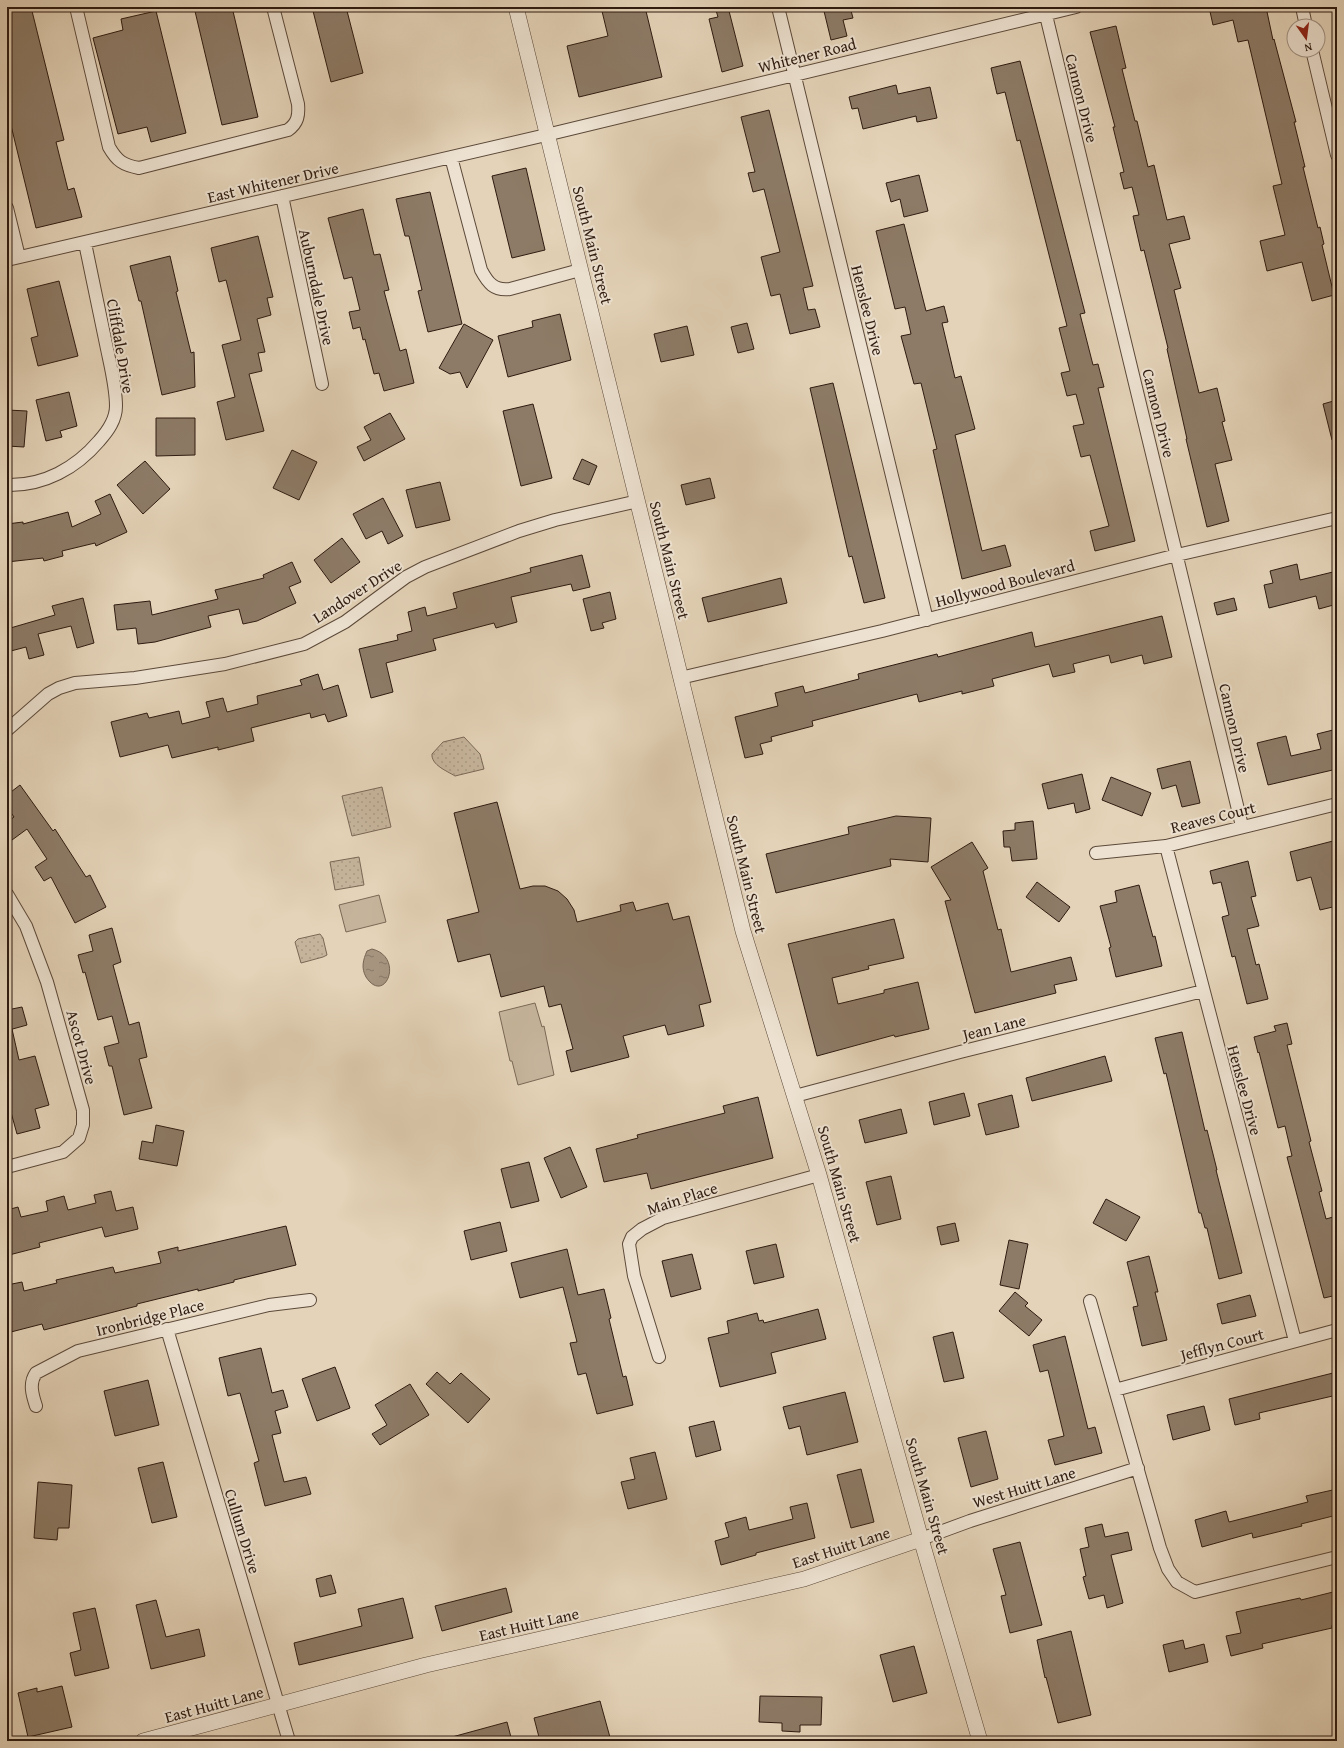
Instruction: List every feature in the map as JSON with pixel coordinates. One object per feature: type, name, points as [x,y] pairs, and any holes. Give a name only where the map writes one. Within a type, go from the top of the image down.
[{"type":"street","points":[[76,7],[109,147],[116,158],[129,166],[139,168],[288,130],[295,125],[298,114],[298,104],[274,7]]},
{"type":"street","name":"South Main Street","points":[[516,7],[546,135],[638,501],[743,931],[820,1175],[921,1539],[980,1741]]},
{"type":"street","name":"Henslee Drive","points":[[778,7],[927,620]]},
{"type":"street","name":"Whitener Road","points":[[546,135],[794,75],[1045,11],[1076,7]]},
{"type":"street","points":[[1302,7],[1304,18]]},
{"type":"street","name":"Cannon Drive","points":[[1045,11],[1242,826]]},
{"type":"street","points":[[1314,58],[1337,155]]},
{"type":"street","name":"East Whitener Drive","points":[[7,260],[546,135]]},
{"type":"street","points":[[451,157],[481,270],[490,285],[503,290],[510,289],[580,270]]},
{"type":"street","name":"Auburndale Drive","points":[[282,196],[322,384]]},
{"type":"street","points":[[7,208],[19,258]]},
{"type":"street","name":"Cliffdale Drive","points":[[7,485],[39,481],[56,476],[82,459],[109,430],[114,419],[116,407],[113,381],[85,243]]},
{"type":"street","name":"Landover Drive","points":[[7,730],[48,694],[59,688],[75,683],[135,678],[225,664],[304,644],[345,622],[406,577],[424,567],[520,531],[555,520],[638,501]]},
{"type":"street","name":"Hollywood Boulevard","points":[[680,678],[927,620],[1177,555],[1337,518]]},
{"type":"street","name":"Reaves Court","points":[[1096,853],[1166,846],[1242,826],[1337,804]]},
{"type":"street","name":"Henslee Drive","points":[[1166,846],[1295,1341]]},
{"type":"street","name":"Ascot Drive","points":[[7,894],[26,926],[47,982],[83,1110],[84,1125],[79,1138],[63,1152],[7,1167]]},
{"type":"street","name":"Jean Lane","points":[[795,1096],[960,1052],[1203,991]]},
{"type":"street","name":"Main Place","points":[[660,1357],[634,1276],[629,1244],[632,1237],[642,1229],[663,1218],[820,1175]]},
{"type":"street","name":"Ironbridge Place","points":[[36,1406],[32,1394],[32,1379],[36,1373],[78,1351],[269,1305],[310,1300]]},
{"type":"street","points":[[1090,1301],[1160,1548],[1168,1569],[1177,1582],[1195,1592],[1337,1557]]},
{"type":"street","name":"Cullum Drive","points":[[167,1329],[289,1741]]},
{"type":"street","name":"Jefflyn Court","points":[[1116,1390],[1337,1330]]},
{"type":"street","name":"West Huitt Lane","points":[[921,1539],[970,1521],[1138,1468]]},
{"type":"street","name":"East Huitt Lane","points":[[143,1741],[426,1666],[804,1579],[921,1539]]},
{"type":"shaded area","points":[[464,737],[480,754],[484,769],[455,776],[437,764],[432,758],[432,754],[443,742]]},
{"type":"shaded area","points":[[382,787],[391,827],[352,836],[342,796]]},
{"type":"shaded area","points":[[359,857],[364,885],[335,890],[330,862]]},
{"type":"shaded area","points":[[379,895],[386,922],[346,932],[339,905]]},
{"type":"shaded area","points":[[320,934],[323,938],[327,955],[301,963],[295,942],[298,939]]},
{"type":"shaded area","points":[[535,1003],[542,1027],[544,1026],[554,1075],[518,1085],[512,1061],[510,1061],[499,1012]]},
{"type":"water","points":[[372,949],[382,954],[388,961],[390,969],[385,983],[380,986],[373,984],[366,977],[363,970],[363,964],[367,951]]},
{"type":"building","points":[[7,7],[31,7],[64,140],[56,142],[68,190],[74,188],[82,217],[36,228],[7,109]]},
{"type":"building","points":[[194,7],[232,7],[258,117],[222,125]]},
{"type":"building","points":[[312,7],[346,7],[363,73],[331,82]]},
{"type":"building","points":[[601,7],[645,7],[662,77],[579,97],[567,46],[608,36]]},
{"type":"building","points":[[715,7],[728,7],[743,66],[722,72],[709,19],[718,17]]},
{"type":"building","points":[[823,7],[850,7],[853,18],[843,20],[847,36],[831,40]]},
{"type":"building","points":[[1209,7],[1266,7],[1273,40],[1274,39],[1296,122],[1294,122],[1305,167],[1303,167],[1318,228],[1320,227],[1324,244],[1322,245],[1334,295],[1312,301],[1302,262],[1267,271],[1260,241],[1285,235],[1273,186],[1282,184],[1248,40],[1238,42],[1233,20],[1213,25]]},
{"type":"building","points":[[156,11],[186,133],[151,142],[147,127],[118,134],[93,38],[123,30],[121,19]]},
{"type":"building","points":[[1116,26],[1126,68],[1122,69],[1148,167],[1154,165],[1167,220],[1184,216],[1190,239],[1169,244],[1181,288],[1174,290],[1199,393],[1217,388],[1225,421],[1222,422],[1232,460],[1215,464],[1229,521],[1207,527],[1186,439],[1168,348],[1144,250],[1141,251],[1133,216],[1139,215],[1132,187],[1124,189],[1120,173],[1124,172],[1113,127],[1115,127],[1090,32]]},
{"type":"building","points":[[1020,61],[1085,313],[1080,314],[1093,365],[1098,364],[1104,387],[1098,388],[1135,541],[1095,551],[1090,531],[1109,526],[1090,455],[1081,457],[1073,426],[1084,424],[1076,394],[1067,396],[1061,373],[1070,371],[1059,328],[1067,326],[1020,140],[1017,141],[1005,92],[997,94],[991,68]]},
{"type":"building","points":[[896,85],[898,94],[930,87],[937,118],[917,122],[916,116],[863,129],[858,108],[852,109],[849,97]]},
{"type":"building","points":[[769,110],[813,286],[803,288],[808,310],[815,309],[820,327],[790,334],[780,294],[771,296],[761,257],[780,252],[764,189],[753,192],[748,173],[755,172],[741,117]]},
{"type":"building","points":[[526,168],[545,250],[512,258],[492,176]]},
{"type":"building","points":[[919,175],[928,211],[904,217],[900,199],[891,202],[886,183]]},
{"type":"building","points":[[430,192],[462,324],[428,332],[418,291],[422,290],[409,236],[405,236],[396,199]]},
{"type":"building","points":[[363,209],[374,255],[380,254],[389,290],[384,291],[400,351],[406,349],[414,383],[384,391],[379,373],[374,374],[365,339],[363,340],[360,327],[353,329],[349,312],[360,310],[352,277],[344,279],[328,218]]},
{"type":"building","points":[[904,224],[926,311],[944,306],[948,322],[942,323],[955,378],[961,376],[975,429],[955,435],[982,551],[1005,545],[1011,566],[962,579],[933,450],[937,449],[921,383],[914,384],[901,336],[911,334],[905,307],[895,309],[876,231]]},
{"type":"building","points":[[258,236],[273,297],[267,298],[271,315],[257,319],[265,352],[258,353],[262,371],[249,374],[264,431],[226,440],[217,402],[235,397],[222,345],[241,340],[226,280],[219,282],[211,248]]},
{"type":"building","points":[[170,256],[178,291],[176,292],[191,353],[194,352],[195,387],[162,395],[141,301],[139,301],[130,266]]},
{"type":"building","points":[[59,281],[78,356],[38,366],[31,338],[38,336],[27,289]]},
{"type":"building","points":[[560,314],[571,360],[508,377],[498,336],[533,327],[532,321]]},
{"type":"building","points":[[747,323],[754,349],[738,353],[731,327]]},
{"type":"building","points":[[464,324],[493,340],[467,388],[460,372],[450,374],[439,368]]},
{"type":"building","points":[[687,326],[694,355],[661,362],[654,334]]},
{"type":"building","points":[[833,383],[885,598],[864,603],[852,556],[849,557],[810,388]]},
{"type":"building","points":[[69,392],[77,426],[60,431],[62,437],[46,441],[36,400]]},
{"type":"building","points":[[1337,400],[1337,440],[1332,440],[1323,404]]},
{"type":"building","points":[[533,404],[552,478],[521,486],[503,411]]},
{"type":"building","points":[[7,410],[27,411],[24,447],[7,446]]},
{"type":"building","points":[[390,413],[405,439],[364,461],[357,447],[371,440],[364,427]]},
{"type":"building","points":[[156,418],[195,418],[195,455],[156,456]]},
{"type":"building","points":[[292,450],[317,462],[299,500],[273,488]]},
{"type":"building","points":[[582,459],[597,466],[589,485],[573,479]]},
{"type":"building","points":[[145,461],[170,489],[143,514],[117,485]]},
{"type":"building","points":[[710,478],[715,498],[686,505],[681,485]]},
{"type":"building","points":[[440,482],[450,520],[416,528],[406,490]]},
{"type":"building","points":[[110,494],[127,532],[96,546],[95,543],[62,551],[63,556],[44,561],[43,558],[7,562],[7,524],[23,522],[23,524],[68,512],[72,527],[101,514],[95,501]]},
{"type":"building","points":[[383,498],[403,536],[388,544],[382,531],[366,539],[353,514]]},
{"type":"building","points":[[342,538],[360,562],[331,583],[314,560]]},
{"type":"building","points":[[582,555],[590,587],[573,591],[571,584],[511,597],[517,622],[496,628],[494,623],[433,639],[436,650],[386,663],[393,692],[371,698],[359,649],[398,640],[397,635],[412,631],[408,612],[425,607],[427,616],[457,608],[453,593],[531,572],[530,568]]},
{"type":"building","points":[[292,562],[301,582],[289,587],[296,603],[257,621],[243,624],[239,609],[208,616],[211,627],[155,642],[138,644],[136,628],[117,630],[114,605],[150,601],[152,615],[218,599],[215,590],[264,578],[263,575]]},
{"type":"building","points":[[1297,564],[1300,580],[1337,571],[1337,604],[1319,609],[1316,596],[1269,608],[1264,585],[1273,583],[1270,571]]},
{"type":"building","points":[[781,578],[787,603],[708,622],[702,598]]},
{"type":"building","points":[[610,592],[616,619],[602,623],[604,628],[591,631],[583,599]]},
{"type":"building","points":[[83,598],[94,643],[77,648],[71,626],[38,634],[44,655],[29,659],[26,647],[7,652],[7,629],[55,615],[52,606]]},
{"type":"building","points":[[1234,598],[1237,610],[1217,615],[1214,603]]},
{"type":"building","points":[[1162,616],[1172,657],[1144,664],[1142,655],[1111,663],[1109,655],[1073,664],[1075,672],[1053,677],[1049,664],[992,679],[994,686],[962,694],[962,691],[919,702],[917,694],[812,721],[813,726],[771,737],[772,741],[760,744],[763,754],[745,758],[735,717],[778,706],[775,693],[803,686],[805,693],[859,679],[858,674],[937,654],[938,657],[1032,632],[1035,647]]},
{"type":"building","points":[[318,674],[323,690],[338,685],[347,716],[328,722],[325,714],[311,718],[310,713],[251,728],[254,741],[218,750],[218,747],[172,758],[168,745],[120,757],[111,722],[147,713],[149,718],[179,711],[182,724],[210,717],[206,702],[223,698],[227,712],[258,704],[257,696],[302,685],[300,680]]},
{"type":"building","points":[[1337,729],[1337,769],[1268,785],[1257,743],[1286,736],[1291,756],[1321,749],[1317,734]]},
{"type":"building","points":[[1190,761],[1200,803],[1182,807],[1176,785],[1162,789],[1157,769]]},
{"type":"building","points":[[1082,774],[1090,809],[1076,813],[1074,803],[1048,809],[1042,784]]},
{"type":"building","points":[[1111,777],[1151,793],[1142,816],[1102,800]]},
{"type":"building","points":[[20,785],[53,831],[55,829],[86,877],[90,875],[106,907],[75,923],[51,877],[44,881],[35,867],[47,859],[27,829],[12,840],[7,832],[7,822],[14,817],[7,807],[7,795]]},
{"type":"building","points":[[497,802],[520,889],[533,886],[545,886],[558,891],[567,899],[574,910],[577,922],[621,911],[620,905],[633,902],[636,911],[668,903],[673,920],[689,916],[711,1002],[699,1005],[704,1026],[668,1035],[665,1025],[623,1036],[629,1057],[571,1072],[566,1051],[573,1049],[561,1004],[549,1007],[544,986],[501,997],[490,954],[458,962],[447,920],[479,912],[454,813]]},
{"type":"building","points":[[896,816],[931,818],[928,862],[890,859],[891,866],[776,893],[766,854],[849,834],[848,827]]},
{"type":"building","points":[[1033,821],[1037,859],[1012,861],[1010,847],[1004,847],[1003,831],[1015,830],[1015,823]]},
{"type":"building","points":[[1333,841],[1337,858],[1337,906],[1320,910],[1311,877],[1297,881],[1290,852]]},
{"type":"building","points":[[972,842],[988,868],[983,871],[998,930],[1001,929],[1011,972],[1071,957],[1077,980],[1054,985],[1056,993],[975,1013],[945,901],[951,900],[931,867]]},
{"type":"building","points":[[1248,861],[1256,896],[1251,897],[1259,926],[1247,929],[1256,965],[1259,964],[1268,999],[1247,1004],[1235,956],[1232,957],[1222,917],[1229,915],[1221,882],[1213,884],[1210,871]]},
{"type":"building","points":[[1037,882],[1070,907],[1059,922],[1026,897]]},
{"type":"building","points":[[1139,885],[1153,937],[1155,936],[1162,966],[1116,977],[1109,948],[1111,947],[1100,906],[1117,902],[1115,891]]},
{"type":"building","points":[[894,919],[904,958],[868,966],[869,969],[832,978],[838,1004],[884,993],[884,990],[918,982],[929,1029],[895,1037],[894,1035],[817,1056],[788,944]]},
{"type":"building","points":[[112,928],[121,962],[113,965],[129,1025],[139,1022],[147,1057],[139,1059],[152,1108],[124,1115],[112,1066],[109,1066],[104,1047],[119,1043],[112,1016],[98,1020],[85,972],[83,973],[78,955],[93,951],[89,935]]},
{"type":"building","points":[[22,1007],[27,1025],[12,1029],[19,1060],[35,1056],[49,1105],[35,1109],[40,1128],[17,1134],[7,1098],[7,1010]]},
{"type":"building","points":[[1287,1023],[1292,1044],[1287,1045],[1311,1141],[1309,1142],[1322,1191],[1319,1192],[1326,1219],[1333,1217],[1337,1235],[1337,1295],[1324,1298],[1287,1157],[1292,1156],[1285,1126],[1278,1128],[1254,1037],[1276,1031],[1274,1026]]},
{"type":"building","points":[[1182,1032],[1205,1131],[1207,1130],[1242,1273],[1219,1279],[1207,1228],[1205,1228],[1201,1213],[1199,1213],[1166,1073],[1164,1074],[1155,1038]]},
{"type":"building","points":[[1105,1056],[1112,1081],[1032,1101],[1026,1078]]},
{"type":"building","points":[[964,1093],[970,1116],[934,1125],[929,1102]]},
{"type":"building","points":[[1012,1095],[1019,1127],[986,1135],[978,1104]]},
{"type":"building","points":[[758,1097],[773,1158],[651,1189],[647,1173],[604,1182],[596,1149],[638,1138],[637,1135],[725,1113],[723,1106]]},
{"type":"building","points":[[901,1109],[907,1133],[865,1143],[859,1120]]},
{"type":"building","points":[[156,1125],[184,1131],[177,1166],[139,1159],[142,1141],[153,1143]]},
{"type":"building","points":[[570,1147],[587,1187],[561,1198],[544,1158]]},
{"type":"building","points":[[529,1162],[539,1201],[511,1208],[501,1169]]},
{"type":"building","points":[[891,1176],[901,1219],[877,1225],[866,1182]]},
{"type":"building","points":[[111,1191],[116,1211],[133,1207],[138,1229],[105,1237],[102,1227],[39,1243],[40,1247],[9,1255],[7,1247],[7,1210],[18,1207],[21,1217],[48,1211],[46,1201],[64,1196],[68,1210],[96,1203],[94,1195]]},
{"type":"building","points":[[1106,1199],[1140,1217],[1126,1241],[1093,1223]]},
{"type":"building","points":[[500,1222],[507,1251],[471,1260],[464,1231]]},
{"type":"building","points":[[955,1223],[959,1241],[941,1245],[937,1227]]},
{"type":"building","points":[[286,1226],[296,1265],[234,1280],[234,1282],[198,1291],[198,1289],[137,1304],[137,1306],[44,1330],[42,1324],[7,1333],[7,1285],[22,1282],[24,1291],[57,1283],[56,1280],[113,1267],[115,1273],[161,1263],[158,1252],[178,1247],[178,1251]]},
{"type":"building","points":[[1009,1240],[1028,1244],[1019,1289],[1000,1285]]},
{"type":"building","points":[[776,1244],[784,1277],[754,1284],[746,1251]]},
{"type":"building","points":[[567,1249],[578,1295],[604,1289],[611,1318],[609,1319],[623,1377],[626,1376],[633,1405],[597,1414],[586,1373],[578,1375],[570,1343],[577,1342],[563,1287],[520,1298],[511,1263]]},
{"type":"building","points":[[692,1254],[701,1289],[671,1297],[662,1261]]},
{"type":"building","points":[[1149,1256],[1158,1292],[1155,1292],[1167,1340],[1142,1346],[1133,1307],[1138,1306],[1127,1262]]},
{"type":"building","points":[[1015,1292],[1028,1303],[1025,1306],[1042,1320],[1029,1336],[999,1311]]},
{"type":"building","points":[[1250,1295],[1256,1316],[1222,1324],[1217,1304]]},
{"type":"building","points":[[818,1309],[826,1339],[771,1353],[776,1373],[720,1387],[708,1338],[729,1333],[727,1321],[757,1313],[759,1321],[763,1320],[764,1323]]},
{"type":"building","points":[[953,1332],[964,1378],[944,1382],[933,1337]]},
{"type":"building","points":[[1065,1336],[1088,1429],[1095,1427],[1102,1453],[1055,1465],[1048,1440],[1064,1436],[1048,1370],[1040,1372],[1033,1345]]},
{"type":"building","points":[[261,1348],[272,1393],[283,1390],[288,1407],[275,1411],[281,1433],[272,1435],[284,1482],[306,1477],[311,1494],[265,1506],[254,1463],[259,1461],[240,1393],[228,1396],[219,1358]]},
{"type":"building","points":[[335,1367],[350,1408],[317,1421],[302,1379]]},
{"type":"building","points":[[437,1372],[450,1384],[461,1373],[490,1399],[468,1423],[426,1384]]},
{"type":"building","points":[[1337,1372],[1337,1395],[1259,1413],[1260,1419],[1235,1425],[1229,1399]]},
{"type":"building","points":[[148,1380],[159,1425],[115,1436],[104,1391]]},
{"type":"building","points":[[410,1384],[429,1415],[380,1445],[372,1434],[387,1425],[375,1405]]},
{"type":"building","points":[[845,1392],[858,1442],[807,1455],[800,1426],[789,1429],[783,1407]]},
{"type":"building","points":[[1204,1406],[1210,1430],[1173,1440],[1167,1415]]},
{"type":"building","points":[[714,1421],[721,1450],[696,1457],[689,1427]]},
{"type":"building","points":[[986,1431],[998,1479],[971,1487],[958,1438]]},
{"type":"building","points":[[655,1452],[667,1499],[628,1509],[621,1482],[635,1479],[630,1458]]},
{"type":"building","points":[[163,1462],[177,1517],[152,1523],[138,1468]]},
{"type":"building","points":[[861,1469],[874,1522],[851,1528],[837,1475]]},
{"type":"building","points":[[38,1482],[72,1485],[69,1528],[58,1528],[57,1540],[34,1538]]},
{"type":"building","points":[[1337,1489],[1337,1515],[1301,1524],[1302,1526],[1253,1538],[1252,1533],[1202,1547],[1195,1520],[1226,1511],[1229,1522],[1308,1502],[1306,1496]]},
{"type":"building","points":[[807,1503],[815,1538],[756,1553],[756,1555],[721,1565],[715,1541],[729,1537],[725,1523],[746,1517],[749,1530],[793,1519],[790,1507]]},
{"type":"building","points":[[1102,1524],[1105,1537],[1128,1532],[1132,1550],[1111,1555],[1123,1603],[1107,1608],[1104,1595],[1089,1599],[1083,1577],[1086,1576],[1080,1549],[1089,1547],[1085,1528]]},
{"type":"building","points":[[1020,1542],[1042,1625],[1010,1633],[1001,1596],[1006,1595],[993,1549]]},
{"type":"building","points":[[331,1575],[336,1593],[320,1597],[316,1579]]},
{"type":"building","points":[[506,1588],[512,1612],[442,1631],[435,1606]]},
{"type":"building","points":[[1337,1591],[1337,1624],[1332,1625],[1332,1628],[1262,1644],[1263,1648],[1231,1656],[1226,1636],[1241,1633],[1236,1612],[1300,1598],[1301,1600]]},
{"type":"building","points":[[403,1598],[413,1638],[299,1665],[294,1643],[362,1626],[358,1609]]},
{"type":"building","points":[[156,1600],[166,1637],[199,1629],[205,1656],[151,1669],[136,1605]]},
{"type":"building","points":[[95,1608],[109,1668],[75,1676],[70,1653],[81,1650],[73,1613]]},
{"type":"building","points":[[1071,1631],[1091,1715],[1058,1723],[1046,1677],[1045,1678],[1037,1640]]},
{"type":"building","points":[[1183,1640],[1185,1649],[1204,1644],[1208,1662],[1169,1672],[1163,1645]]},
{"type":"building","points":[[914,1646],[927,1693],[893,1702],[880,1655]]},
{"type":"building","points":[[62,1686],[72,1727],[28,1737],[18,1693],[37,1688],[37,1692]]},
{"type":"building","points":[[760,1696],[822,1697],[821,1725],[800,1725],[800,1732],[782,1731],[782,1723],[759,1722]]},
{"type":"building","points":[[600,1701],[611,1741],[540,1741],[534,1718]]},
{"type":"building","points":[[507,1722],[512,1741],[453,1741],[452,1737]]}]
